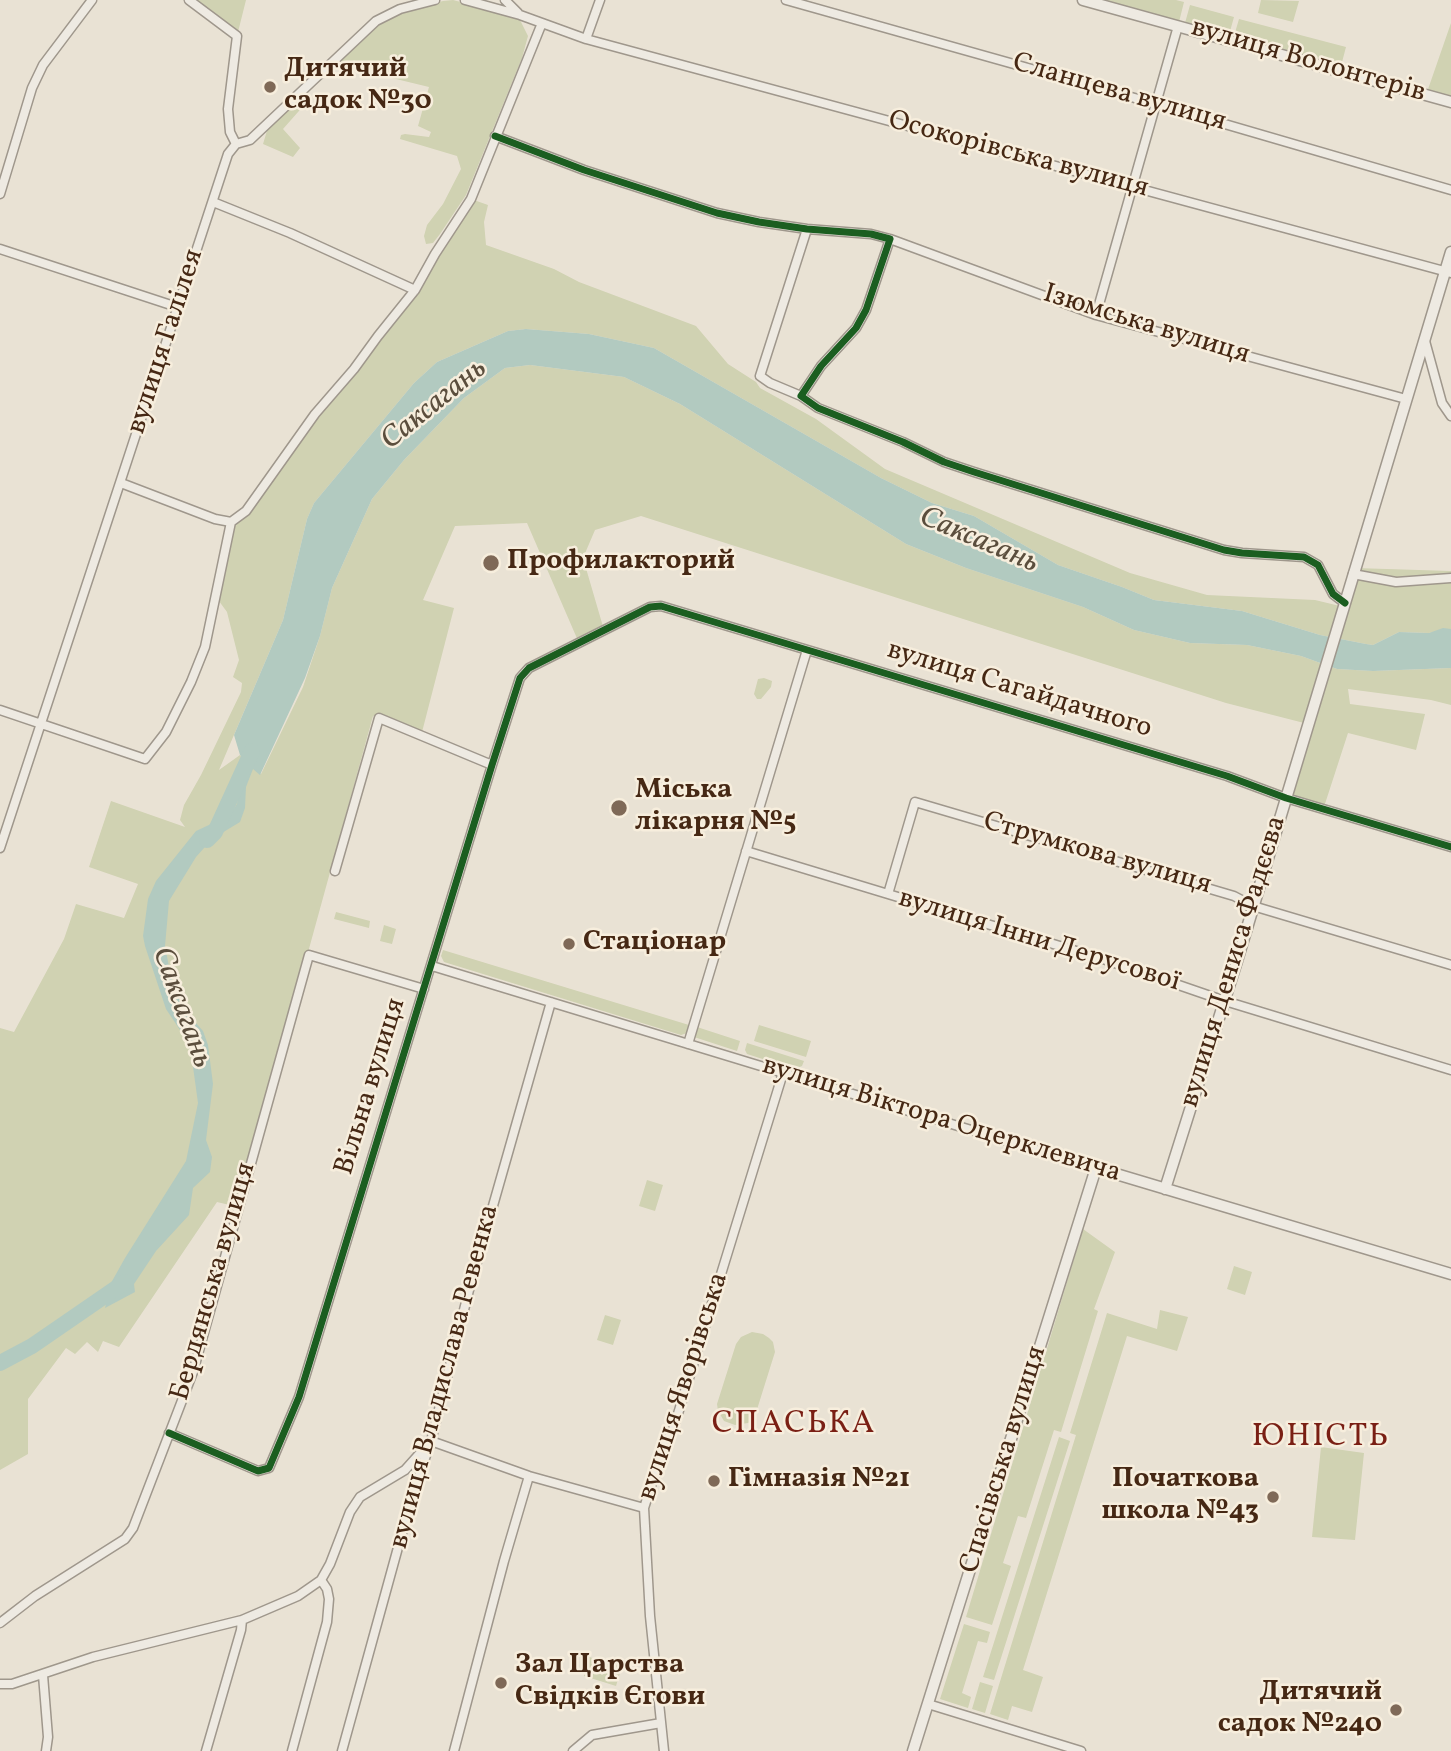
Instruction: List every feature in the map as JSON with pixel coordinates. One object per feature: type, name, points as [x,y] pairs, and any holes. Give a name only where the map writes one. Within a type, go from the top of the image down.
[{"type":"street","points":[[0,194],[32,88],[43,65],[92,0]]},
{"type":"street","points":[[189,0],[237,36],[228,109],[230,132],[236,144],[250,140],[376,21],[400,9],[435,0]]},
{"type":"street","points":[[465,0],[520,15],[586,39],[600,0]]},
{"type":"street","points":[[505,0],[520,15]]},
{"type":"street","name":"Сланцева вулиця","points":[[786,0],[1451,190]]},
{"type":"street","name":"вулиця Волонтерів","points":[[1083,0],[1451,102]]},
{"type":"street","points":[[0,710],[145,759],[166,732],[205,647],[231,522],[246,511],[315,414],[354,369],[415,290],[471,199],[542,23]]},
{"type":"street","points":[[1096,316],[1178,26]]},
{"type":"street","name":"Осокорівська вулиця","points":[[586,39],[1448,272]]},
{"type":"street","name":"Ізюмська вулиця","points":[[495,136],[584,170],[717,213],[807,229],[871,234],[890,239],[1096,316],[1406,400]]},
{"type":"street","name":"вулиця Галілея","points":[[0,848],[228,154],[236,144]]},
{"type":"street","points":[[212,202],[290,233],[415,290]]},
{"type":"street","points":[[807,229],[760,376],[770,383],[801,396],[818,408],[903,442],[944,462],[985,476],[1224,550],[1242,554],[1304,556],[1318,565],[1333,594],[1345,605]]},
{"type":"street","points":[[801,396],[821,366],[856,328],[890,239]]},
{"type":"street","points":[[0,249],[177,307]]},
{"type":"street","name":"вулиця Дениса Фадєєва","points":[[1166,1189],[1424,338],[1448,272],[1451,252]]},
{"type":"street","points":[[1424,338],[1442,403],[1450,414]]},
{"type":"street","points":[[121,483],[215,519],[231,522]]},
{"type":"street","points":[[1353,574],[1396,582],[1451,578]]},
{"type":"street","name":"вулиця Сагайдачного","points":[[579,643],[650,607],[661,606],[1227,776],[1286,798],[1451,847]]},
{"type":"street","name":"Вільна вулиця","points":[[169,1433],[258,1471],[269,1468],[299,1397],[492,765],[524,671],[579,643]]},
{"type":"street","points":[[688,1044],[807,650]]},
{"type":"street","points":[[335,871],[379,718],[492,765]]},
{"type":"street","name":"Струмкова вулиця","points":[[888,894],[915,802],[1234,896],[1253,906],[1451,965]]},
{"type":"street","name":"вулиця Інни Дерусової","points":[[746,851],[1106,960],[1225,1001],[1451,1069]]},
{"type":"street","name":"Бердянська вулиця","points":[[0,1623],[35,1596],[125,1539],[133,1528],[193,1372],[309,955],[424,989]]},
{"type":"street","name":"вулиця Віктора Оцерклевича","points":[[432,966],[1451,1274]]},
{"type":"street","name":"вулиця Владислава Ревенка","points":[[342,1751],[413,1493],[431,1441],[469,1290],[551,1002]]},
{"type":"street","name":"вулиця Яворівська","points":[[664,1751],[650,1616],[644,1508],[665,1442],[673,1430],[783,1073]]},
{"type":"street","name":"Спасівська вулиця","points":[[913,1751],[1096,1168]]},
{"type":"street","points":[[0,1684],[12,1684],[93,1657],[242,1620],[298,1596],[321,1580],[359,1497],[405,1470],[431,1441],[529,1476],[644,1508]]},
{"type":"street","points":[[454,1751],[529,1476]]},
{"type":"street","points":[[292,1751],[327,1622],[329,1599],[321,1580]]},
{"type":"street","points":[[206,1751],[242,1620]]},
{"type":"street","points":[[43,1675],[48,1737],[46,1751]]},
{"type":"street","points":[[928,1704],[1081,1751]]},
{"type":"street","points":[[573,1751],[592,1735],[661,1723]]},
{"type":"shaded area","points":[[189,0],[246,0],[237,36]]},
{"type":"shaded area","points":[[453,0],[520,20],[528,36],[522,58],[466,195],[433,243],[426,244],[424,236],[427,225],[443,204],[461,169],[457,156],[400,139],[401,135],[405,134],[429,137],[431,132],[418,126],[429,87],[334,64],[378,25],[402,12]]},
{"type":"shaded area","points":[[1100,0],[1176,0],[1184,2],[1179,22]]},
{"type":"shaded area","points":[[1261,0],[1299,1],[1293,22],[1258,13]]},
{"type":"shaded area","points":[[1190,5],[1234,17],[1229,35],[1185,23]]},
{"type":"shaded area","points":[[1239,19],[1346,47],[1341,66],[1234,36]]},
{"type":"shaded area","points":[[1451,23],[1451,102],[1426,95]]},
{"type":"shaded area","points":[[299,96],[306,103],[283,129],[300,148],[293,157],[263,144],[269,124]]},
{"type":"shaded area","points":[[471,199],[488,205],[484,222],[486,245],[696,326],[728,364],[756,382],[760,388],[816,419],[885,469],[1130,573],[1207,595],[1315,600],[1344,607],[1355,568],[1451,571],[1451,629],[1429,633],[1399,632],[1373,645],[1320,635],[1242,611],[1154,600],[1058,565],[974,516],[932,503],[881,478],[654,348],[589,334],[526,329],[508,331],[437,362],[414,383],[314,503],[307,519],[283,620],[219,770],[240,755],[261,774],[303,687],[332,588],[372,499],[404,460],[464,398],[505,368],[530,365],[624,377],[680,404],[906,544],[966,568],[1083,607],[1134,630],[1190,643],[1247,645],[1301,656],[1337,669],[1373,671],[1451,668],[1451,705],[1348,689],[1350,704],[1425,714],[1416,750],[1348,733],[1323,810],[1286,798],[1308,724],[1226,703],[641,516],[595,530],[583,558],[604,630],[579,643],[527,523],[455,526],[423,600],[454,608],[421,736],[373,716],[238,1207],[217,1202],[119,1347],[103,1341],[98,1352],[87,1342],[75,1354],[66,1348],[28,1399],[28,1454],[0,1470],[0,1028],[14,1032],[64,939],[76,904],[124,918],[138,884],[89,867],[111,801],[185,827],[180,820],[184,805],[241,692],[242,683],[233,677],[239,660],[227,612],[216,597],[231,522],[240,517],[297,438],[397,314]]},
{"type":"shaded area","points":[[758,679],[772,681],[771,687],[761,699],[757,699],[754,694]]},
{"type":"shaded area","points":[[336,912],[370,921],[369,928],[334,919]]},
{"type":"shaded area","points":[[384,925],[396,929],[392,944],[380,941]]},
{"type":"shaded area","points":[[443,950],[689,1025],[687,1033],[681,1035],[444,962],[441,956]]},
{"type":"shaded area","points":[[759,1025],[811,1041],[806,1057],[754,1041]]},
{"type":"shaded area","points":[[697,1027],[740,1041],[737,1051],[694,1037]]},
{"type":"shaded area","points":[[747,1043],[804,1061],[802,1066],[794,1069],[747,1054]]},
{"type":"shaded area","points":[[647,1180],[663,1185],[655,1211],[639,1206]]},
{"type":"shaded area","points":[[1083,1229],[1115,1252],[1094,1309],[1098,1311],[1061,1432],[1054,1430],[1026,1518],[1018,1516],[1003,1563],[1011,1566],[992,1625],[966,1617]]},
{"type":"shaded area","points":[[1234,1266],[1252,1272],[1245,1295],[1227,1289]]},
{"type":"shaded area","points":[[1160,1310],[1188,1317],[1177,1351],[1127,1336],[1023,1670],[1043,1677],[1032,1712],[1012,1706],[1008,1720],[990,1714],[1076,1435],[1070,1433],[1107,1313],[1157,1329]]},
{"type":"shaded area","points":[[605,1315],[621,1320],[613,1345],[597,1340]]},
{"type":"shaded area","points":[[752,1332],[769,1338],[773,1342],[775,1352],[754,1419],[735,1425],[724,1421],[717,1404],[736,1344],[741,1337]]},
{"type":"shaded area","points":[[1059,1437],[1070,1441],[994,1680],[983,1677]]},
{"type":"shaded area","points":[[1321,1447],[1364,1453],[1355,1540],[1312,1537]]},
{"type":"shaded area","points":[[964,1624],[990,1632],[987,1643],[978,1641],[962,1693],[971,1697],[968,1708],[940,1699]]},
{"type":"shaded area","points":[[589,1657],[622,1666],[616,1686],[584,1676]]},
{"type":"shaded area","points":[[980,1682],[993,1686],[985,1713],[972,1709]]},
{"type":"water","points":[[526,329],[589,334],[654,348],[881,478],[932,503],[974,516],[1058,565],[1154,600],[1242,611],[1320,635],[1366,644],[1373,645],[1399,632],[1429,633],[1443,628],[1451,629],[1451,668],[1373,671],[1337,669],[1301,656],[1247,645],[1190,643],[1134,630],[1083,607],[966,568],[906,544],[680,404],[624,377],[530,365],[505,368],[464,398],[404,460],[372,499],[332,588],[320,636],[305,678],[260,775],[253,769],[246,787],[245,808],[240,822],[212,839],[196,857],[169,901],[165,946],[171,977],[187,1013],[203,1031],[208,1045],[213,1084],[206,1140],[212,1157],[210,1172],[193,1188],[189,1215],[156,1251],[134,1284],[135,1292],[105,1308],[111,1283],[186,1161],[198,1103],[190,1045],[166,1009],[145,946],[143,936],[148,899],[156,881],[196,831],[226,821],[237,804],[244,759],[240,755],[234,735],[283,620],[307,519],[314,503],[414,383],[437,362],[508,331]]},
{"type":"waterway","name":"Саксагань","points":[[207,840],[215,832],[252,751]]},
{"type":"waterway","name":"Саксагань","points":[[0,1363],[32,1346],[125,1282]]},
{"type":"cycle path","points":[[495,136],[584,170],[717,213],[759,222],[871,234],[890,239],[866,310],[856,328],[821,366],[801,396],[818,408],[903,442],[944,462],[974,472],[1224,550],[1304,557],[1318,565],[1333,594],[1345,603]]},
{"type":"cycle path","points":[[169,1433],[258,1471],[269,1468],[299,1397],[520,678],[529,668],[650,607],[661,606],[1227,776],[1286,798],[1451,847]]},
{"type":"place","name":"Дитячий садок №30","points":[[270,87]]},
{"type":"place","name":"Профилакторий","points":[[491,563]]},
{"type":"place","name":"Міська лікарня №5","points":[[619,808]]},
{"type":"place","name":"Стаціонар","points":[[569,944]]},
{"type":"place","name":"Гімназія №21","points":[[714,1481]]},
{"type":"place","name":"Початкова школа №43","points":[[1273,1497]]},
{"type":"place","name":"Зал Царства Свідків Єгови","points":[[501,1683]]},
{"type":"place","name":"Дитячий садок №240","points":[[1396,1710]]},
{"type":"district","name":"СПАСЬКА","points":[[794,1426]]},
{"type":"district","name":"ЮНІСТЬ","points":[[1321,1439]]}]
